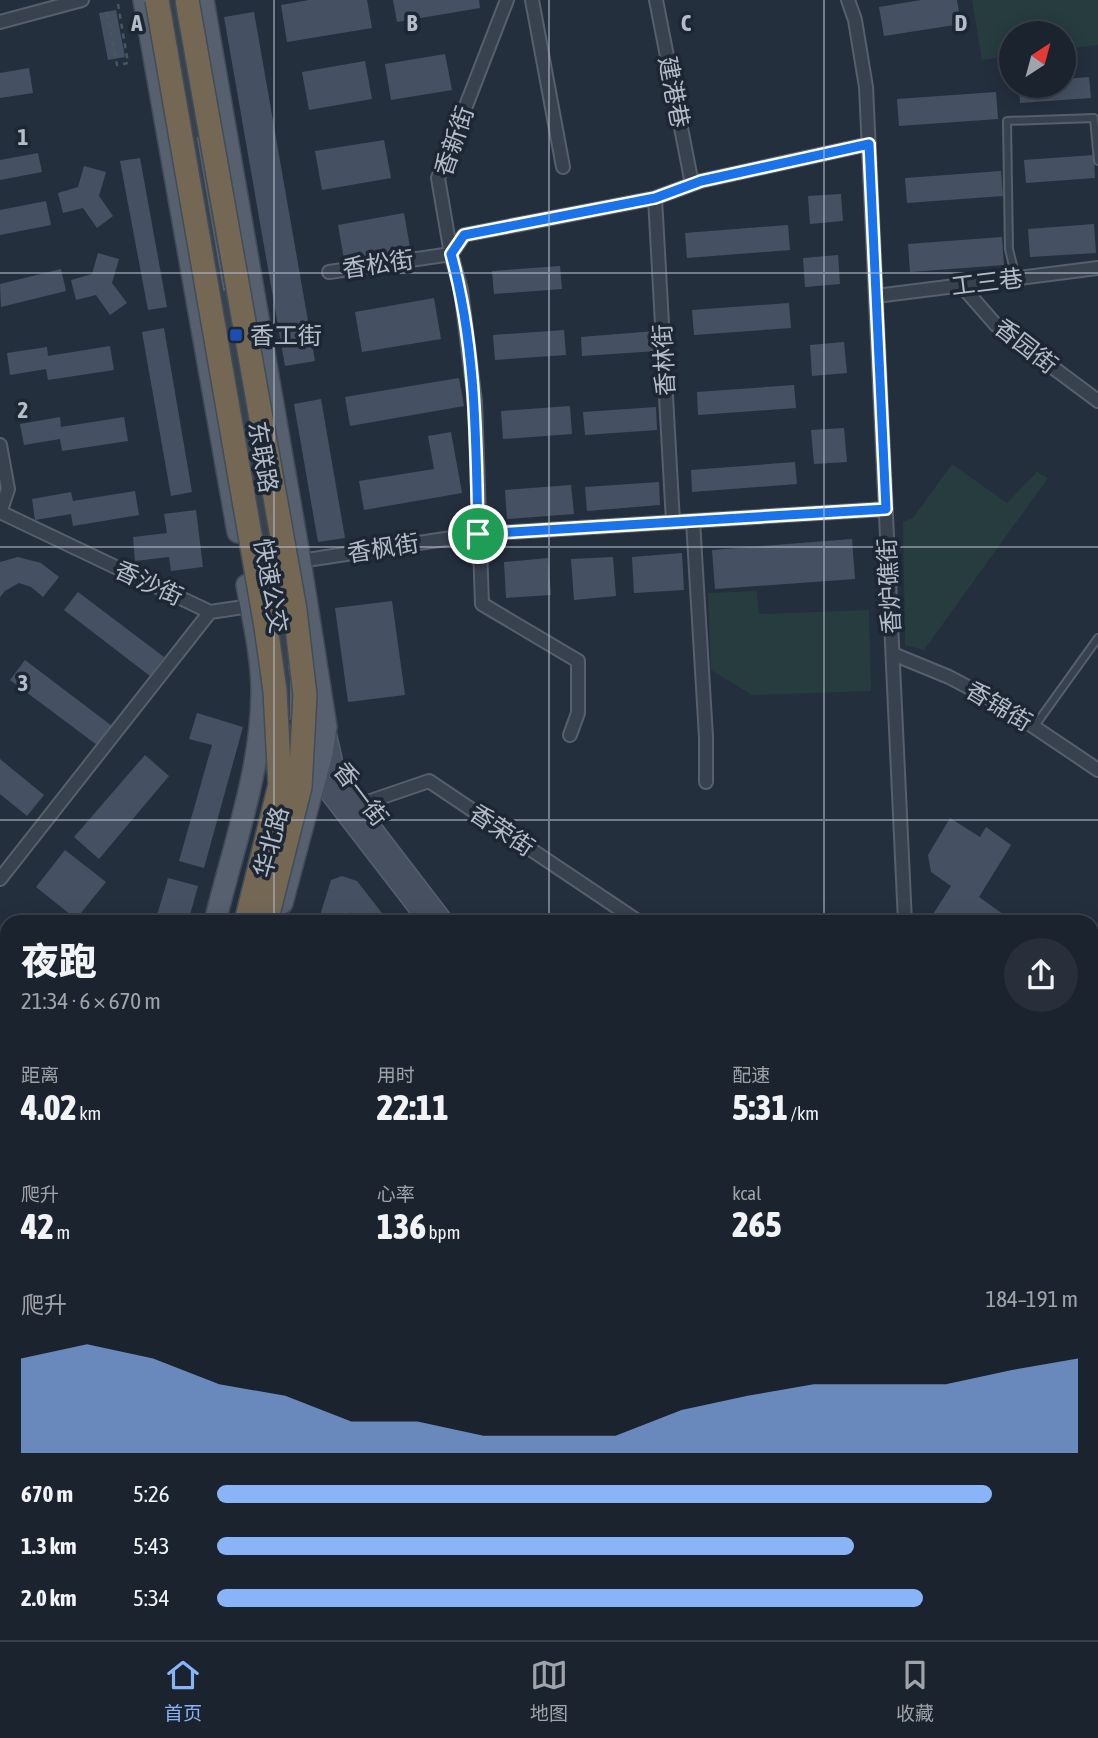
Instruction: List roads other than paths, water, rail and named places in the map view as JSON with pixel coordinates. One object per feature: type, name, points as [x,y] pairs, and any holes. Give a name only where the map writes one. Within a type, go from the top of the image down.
[{"type":"highway","name":"东联路","points":[[157,0],[264,613],[275,691],[280,785],[248,915]]},
{"type":"highway","name":"东联路","points":[[187,0],[293,597],[305,695],[300,787],[268,915]]},
{"type":"main road","points":[[144,0],[251,605],[262,691],[259,738],[217,915]]},
{"type":"main road","points":[[203,0],[326,727]]},
{"type":"main road","name":"华北路","points":[[279,915],[326,727]]},
{"type":"street","points":[[0,22],[82,0]]},
{"type":"street","name":"香新街","points":[[507,0],[438,178],[451,254],[461,290],[475,402],[482,604],[578,661],[578,713],[570,734]]},
{"type":"street","points":[[532,0],[563,167]]},
{"type":"street","name":"建港巷","points":[[656,0],[692,184]]},
{"type":"street","name":"香炉礁街","points":[[848,0],[855,20],[866,87],[905,915]]},
{"type":"street","points":[[451,254],[464,235],[655,198],[692,184],[869,144]]},
{"type":"street","name":"香林街","points":[[655,198],[673,522]]},
{"type":"street","name":"香松街","points":[[329,272],[451,254]]},
{"type":"street","name":"工三巷","points":[[876,296],[1098,268]]},
{"type":"street","name":"香园街","points":[[961,285],[996,325],[1098,401]]},
{"type":"street","points":[[0,445],[8,489],[0,513]]},
{"type":"street","name":"香枫街","points":[[300,561],[478,534],[886,509]]},
{"type":"street","name":"香沙街","points":[[0,513],[210,612],[306,598]]},
{"type":"street","points":[[693,520],[706,737],[706,782]]},
{"type":"street","points":[[0,879],[210,612]]},
{"type":"street","name":"香锦街","points":[[893,654],[949,677],[1000,704],[1098,770]]},
{"type":"street","name":"香一街","points":[[262,691],[270,715],[424,915]]},
{"type":"street","name":"香一街","points":[[326,727],[335,771],[343,790],[439,915]]},
{"type":"street","name":"香荣街","points":[[356,806],[429,781],[629,915]]},
{"type":"lane","name":"快速公交","points":[[170,0],[293,681],[293,717]]},
{"type":"lane","name":"快速公交","points":[[176,0],[277,601],[287,678],[291,741],[285,785],[254,915]]},
{"type":"lane","points":[[1016,278],[1009,249],[1007,121],[1094,118],[1098,161]]},
{"type":"lane","points":[[1034,727],[1098,638]]},
{"type":"lane","points":[[262,915],[281,841],[291,788]]},
{"type":"place","name":"香工街","points":[[236,335]]}]
